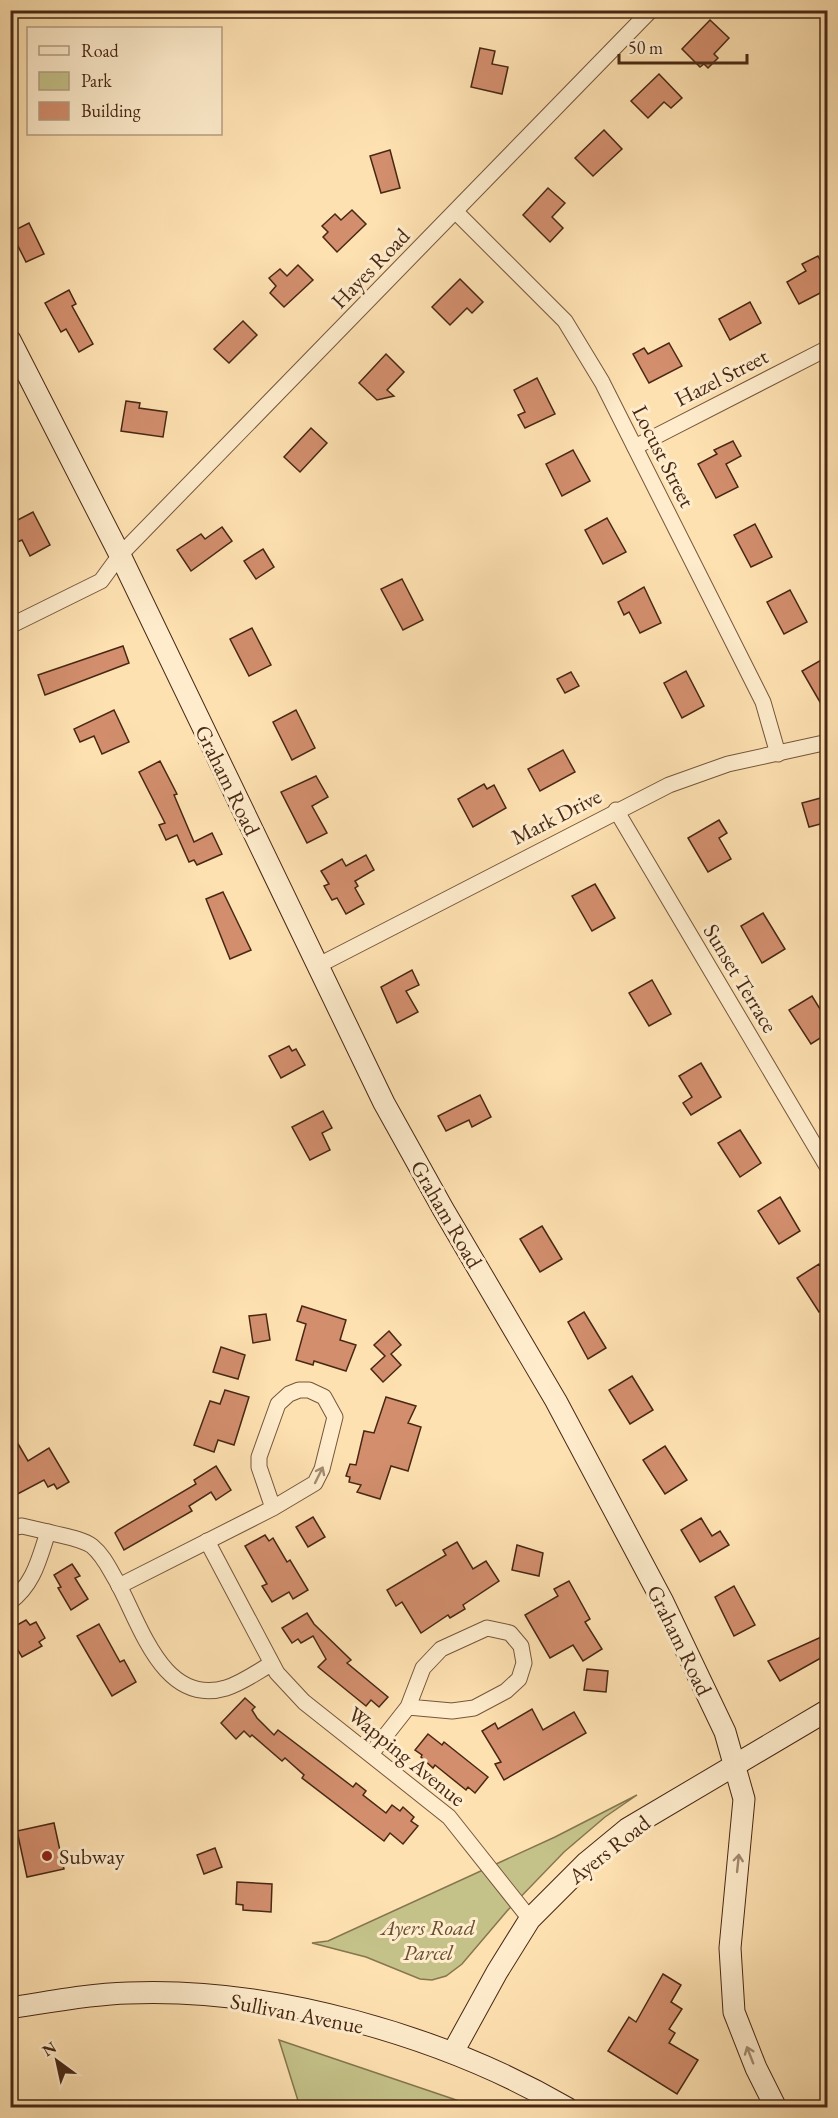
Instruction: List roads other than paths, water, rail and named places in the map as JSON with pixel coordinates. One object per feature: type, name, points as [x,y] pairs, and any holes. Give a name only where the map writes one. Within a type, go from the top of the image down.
[{"type":"street","name":"Hayes Road","points":[[10,626],[100,581],[120,555],[651,10]]},
{"type":"street","name":"Locust Street","points":[[456,212],[565,321],[602,382],[764,702],[778,754]]},
{"type":"street","name":"Graham Road","points":[[10,340],[120,555],[390,1113],[443,1209],[556,1401],[663,1602],[726,1732],[744,1799],[730,1948],[734,2012],[756,2068],[776,2108]]},
{"type":"street","name":"Hazel Street","points":[[635,447],[828,348]]},
{"type":"street","name":"Mark Drive","points":[[319,965],[616,810],[669,785],[718,768],[828,742]]},
{"type":"street","name":"Sunset Terrace","points":[[616,810],[828,1168]]},
{"type":"street","points":[[119,1586],[273,1508],[310,1488],[320,1476],[335,1417],[330,1403],[317,1392],[299,1390],[289,1394],[275,1410],[259,1462],[273,1508]]},
{"type":"street","points":[[10,1528],[22,1526],[92,1546],[119,1586],[158,1659],[168,1674],[177,1681],[204,1690],[225,1688],[271,1664]]},
{"type":"street","points":[[10,1602],[22,1593],[31,1581],[48,1532]]},
{"type":"street","name":"Wapping Avenue","points":[[207,1541],[271,1664],[304,1702],[449,1817],[530,1919]]},
{"type":"street","points":[[371,1754],[408,1707],[427,1661],[441,1649],[487,1628],[510,1633],[521,1646],[524,1663],[519,1679],[513,1686],[474,1708],[452,1711],[408,1707]]},
{"type":"street","name":"Ayers Road","points":[[453,2052],[497,1972],[530,1919],[587,1862],[627,1829],[828,1710]]},
{"type":"street","name":"Sullivan Avenue","points":[[10,2008],[128,1993],[194,1994],[281,2005],[357,2023],[453,2052],[520,2080],[567,2108]]},
{"type":"place","name":"Subway","points":[[47,1856]]},
{"type":"park label","name":"Ayers Road Parcel","points":[[428,1940]]}]
